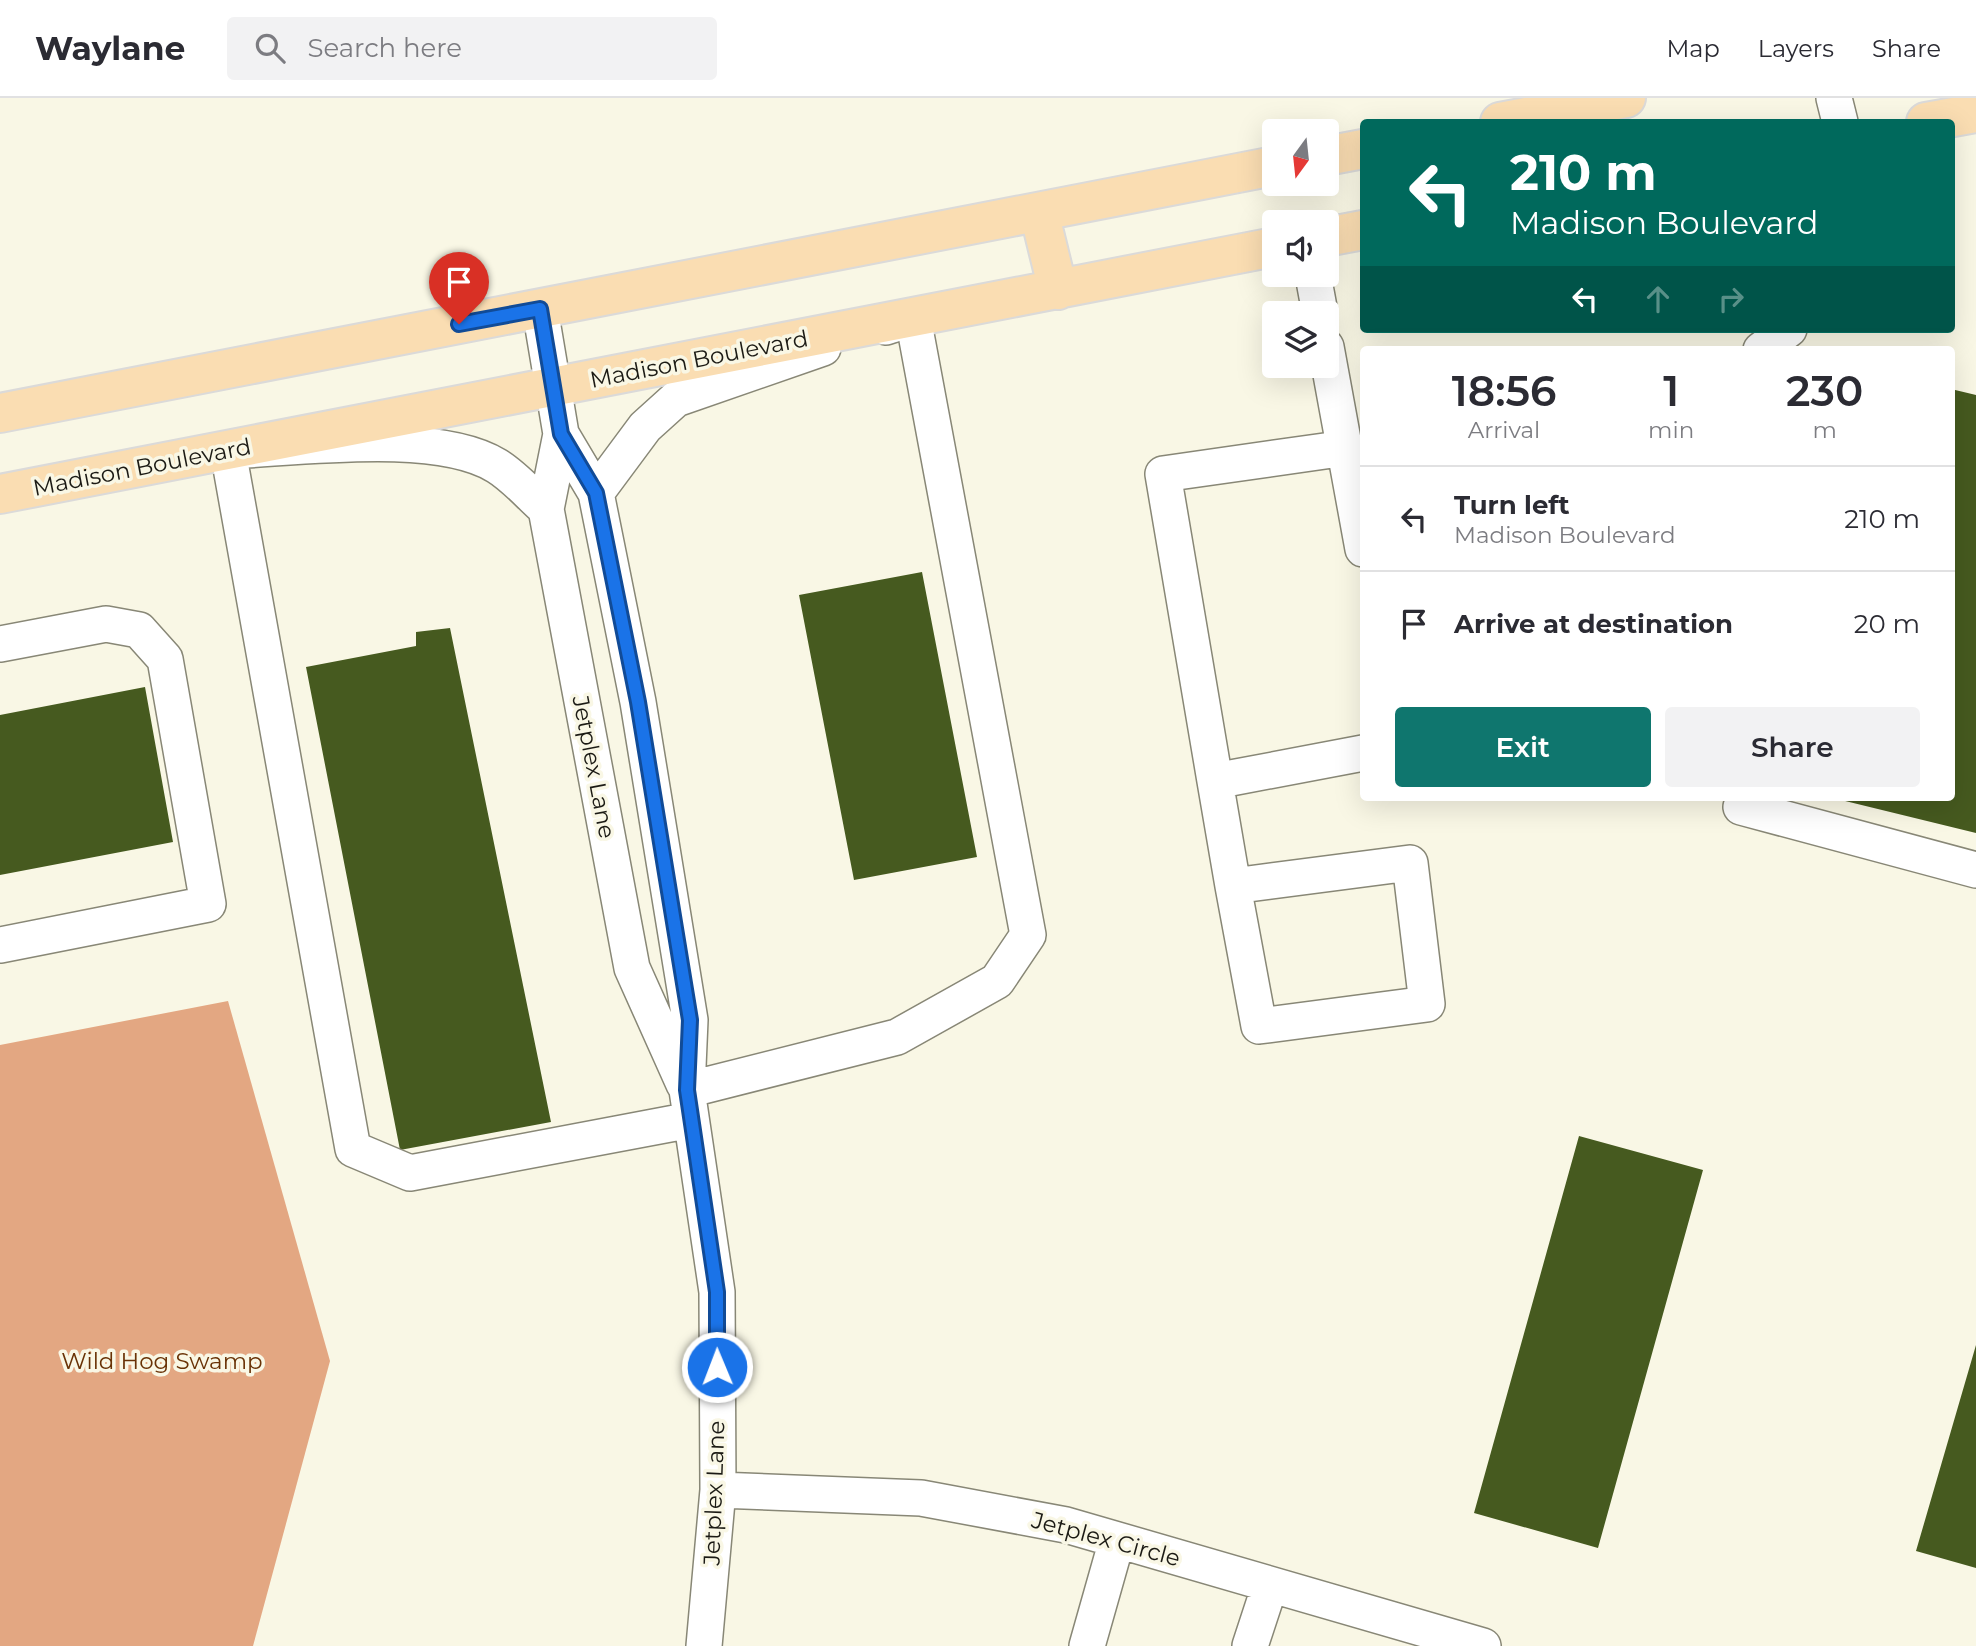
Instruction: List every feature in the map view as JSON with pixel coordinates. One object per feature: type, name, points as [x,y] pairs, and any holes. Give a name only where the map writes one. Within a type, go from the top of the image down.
[{"type":"main road","points":[[1516,119],[1626,98]]},
{"type":"main road","points":[[1943,119],[1976,113]]},
{"type":"main road","points":[[1339,154],[1360,150]]},
{"type":"main road","points":[[0,413],[1262,168]]},
{"type":"main road","points":[[1039,212],[1058,289]]},
{"type":"main road","points":[[1339,235],[1360,231]]},
{"type":"main road","name":"Madison Boulevard","points":[[0,494],[1262,249]]},
{"type":"street","points":[[1834,98],[1839,119]]},
{"type":"street","name":"Jetplex Lane","points":[[540,309],[561,434],[545,509],[632,968],[689,1105]]},
{"type":"street","points":[[545,509],[498,466],[457,448],[402,444],[228,451],[353,1149],[410,1173],[689,1105],[897,1037],[997,981],[1028,934],[913,318],[677,399],[645,427],[596,493]]},
{"type":"street","points":[[1766,346],[1784,333]]},
{"type":"street","points":[[1332,378],[1360,531]]},
{"type":"street","name":"Jetplex Lane","points":[[561,434],[596,493],[638,702],[690,1020],[689,1105],[717,1292],[719,1490],[704,1646]]},
{"type":"street","points":[[1233,886],[1410,863],[1427,1004],[1259,1026],[1233,886],[1163,474],[1346,448]]},
{"type":"street","points":[[0,643],[106,624],[139,630],[165,659],[208,904],[0,945]]},
{"type":"street","points":[[1215,781],[1360,754]]},
{"type":"street","points":[[1741,807],[1976,870]]},
{"type":"street","name":"Jetplex Circle","points":[[719,1490],[921,1498],[1066,1525],[1483,1646]]},
{"type":"street","points":[[1087,1646],[1117,1540]]},
{"type":"street","points":[[1250,1646],[1270,1585]]},
{"type":"green space","name":"Wild Hog Swamp","points":[[228,1001],[330,1361],[253,1646],[0,1646],[0,1045]]},
{"type":"building","points":[[1955,390],[1976,395],[1976,833],[1845,801],[1955,801]]},
{"type":"building","points":[[922,572],[977,857],[854,880],[799,595]]},
{"type":"building","points":[[450,628],[551,1122],[400,1150],[306,667],[416,646],[416,632]]},
{"type":"building","points":[[145,687],[173,842],[0,875],[0,715]]},
{"type":"building","points":[[1579,1136],[1703,1170],[1598,1548],[1474,1513]]},
{"type":"building","points":[[1976,1345],[1976,1568],[1916,1551]]},
{"type":"route","points":[[459,324],[540,309],[561,434],[596,493],[638,702],[690,1020],[687,1090],[717,1292],[717,1367]]}]
